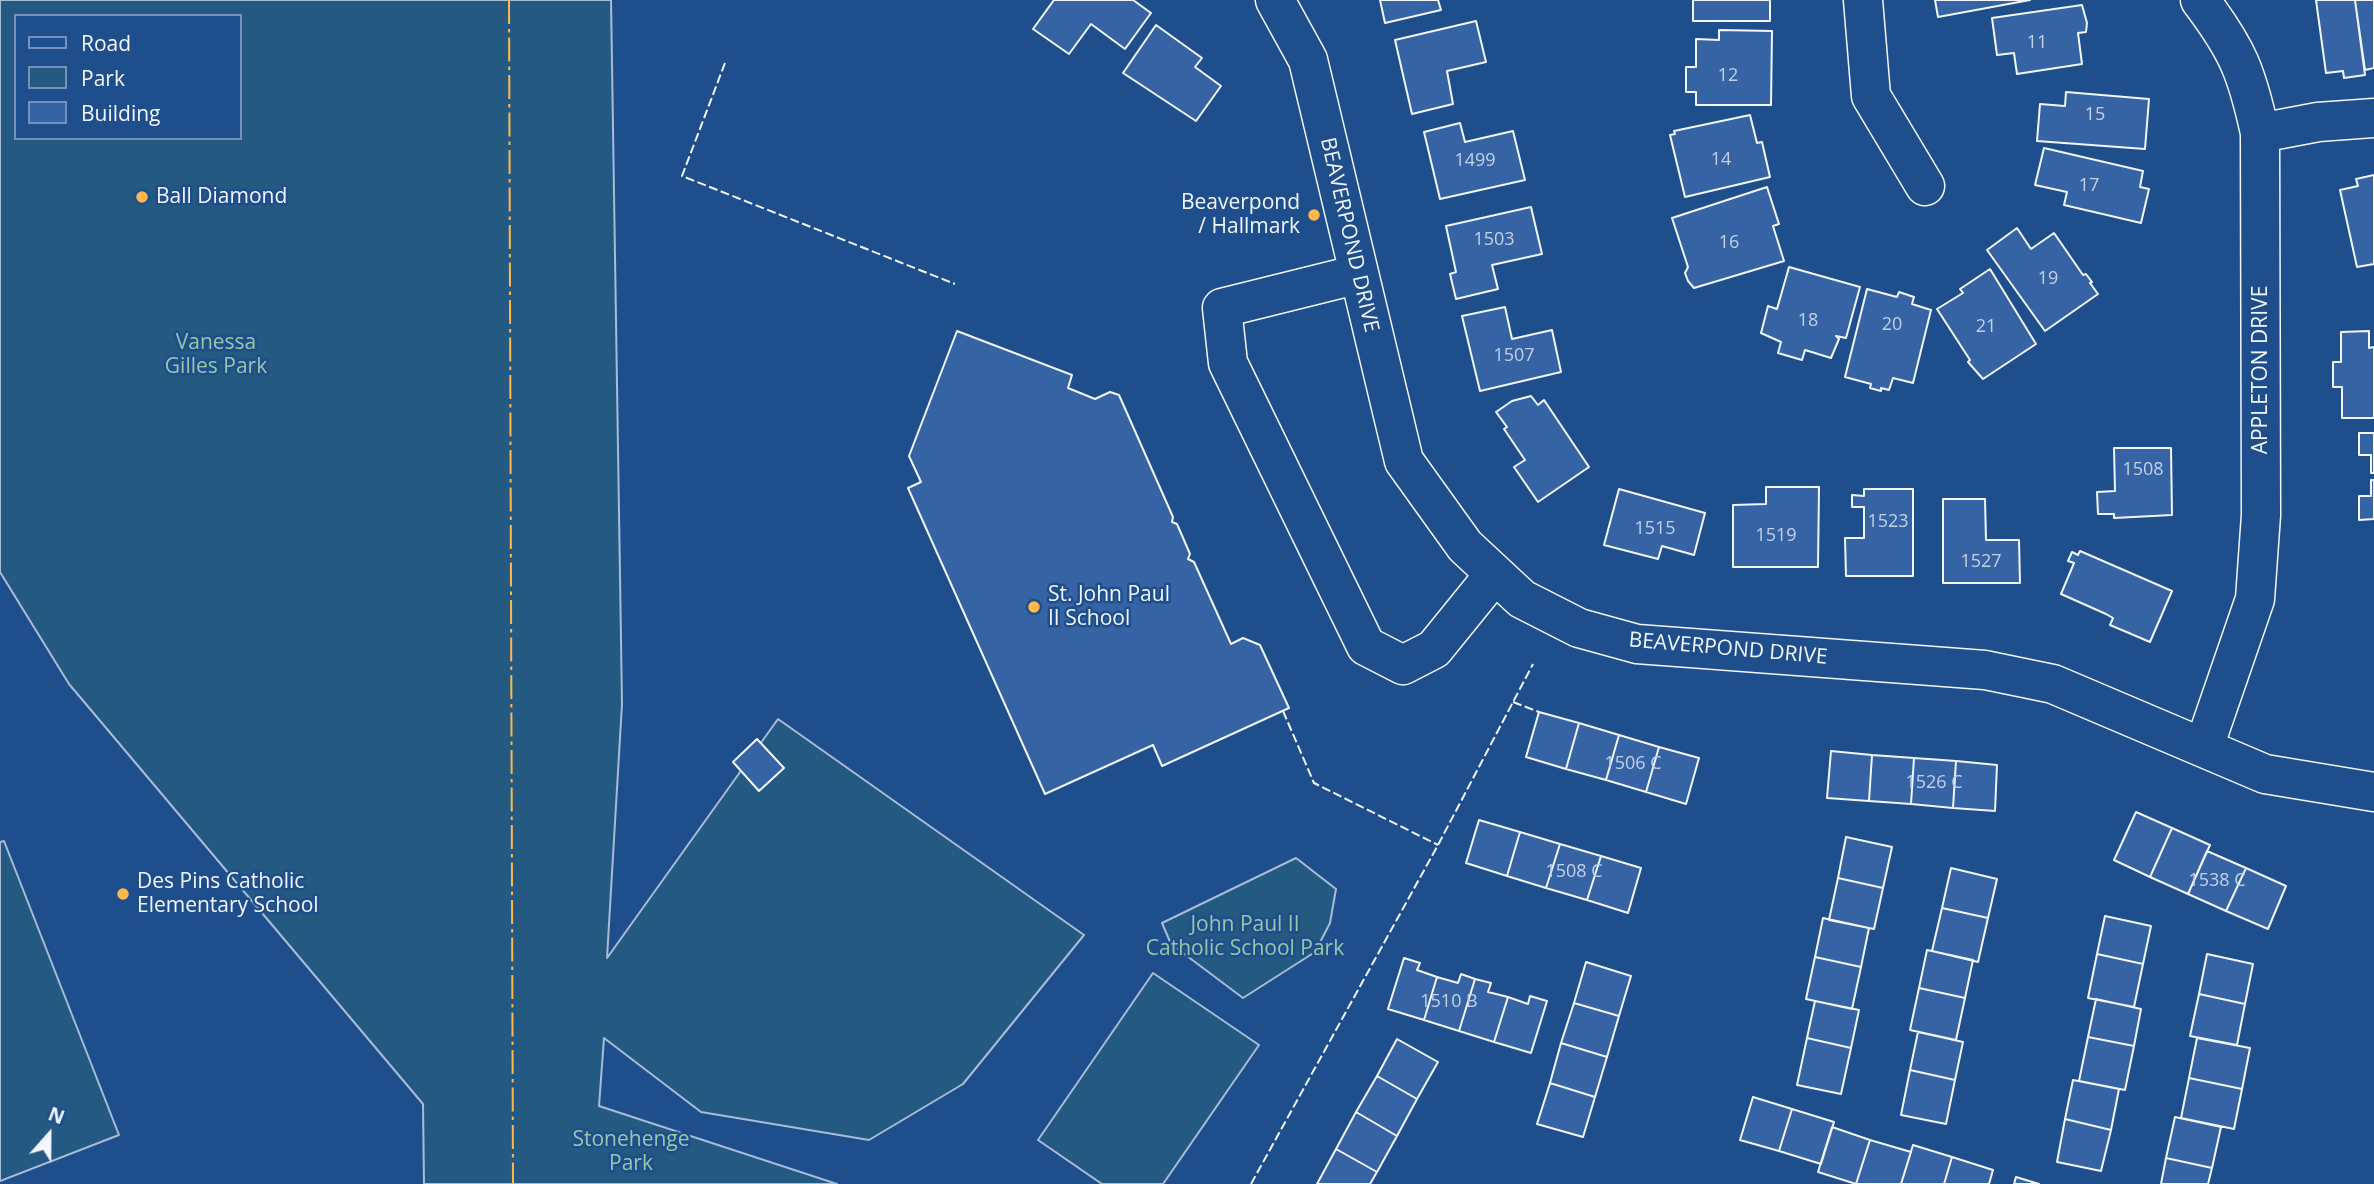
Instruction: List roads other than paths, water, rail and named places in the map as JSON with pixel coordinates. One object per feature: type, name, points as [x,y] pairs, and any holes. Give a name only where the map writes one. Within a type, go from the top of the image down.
[{"type":"street","name":"BEAVERPOND DRIVE","points":[[1275,0],[1308,61],[1404,461],[1465,546],[1522,599],[1579,628],[1637,644],[1985,670],[2053,684],[2265,774],[2374,792]]},
{"type":"street","points":[[1863,0],[1871,96],[1925,186]]},
{"type":"street","name":"APPLETON DRIVE","points":[[2200,0],[2227,36],[2248,78],[2260,133],[2261,515],[2255,599],[2204,747]]},
{"type":"street","points":[[2260,133],[2318,122],[2374,118]]},
{"type":"street","points":[[1359,274],[1222,308],[1228,363],[1366,646],[1403,666],[1433,649],[1494,575]]},
{"type":"place","name":"Ball Diamond","points":[[142,197]]},
{"type":"place","name":"Beaverpond / Hallmark","points":[[1314,215]]},
{"type":"place","name":"St. John Paul II School","points":[[1034,607]]},
{"type":"place","name":"Des Pins Catholic Elementary School","points":[[123,894]]},
{"type":"park label","name":"Vanessa Gilles Park","points":[[216,355]]},
{"type":"park label","name":"John Paul II Catholic School Park","points":[[1245,937]]},
{"type":"park label","name":"Stonehenge Park","points":[[631,1152]]}]
